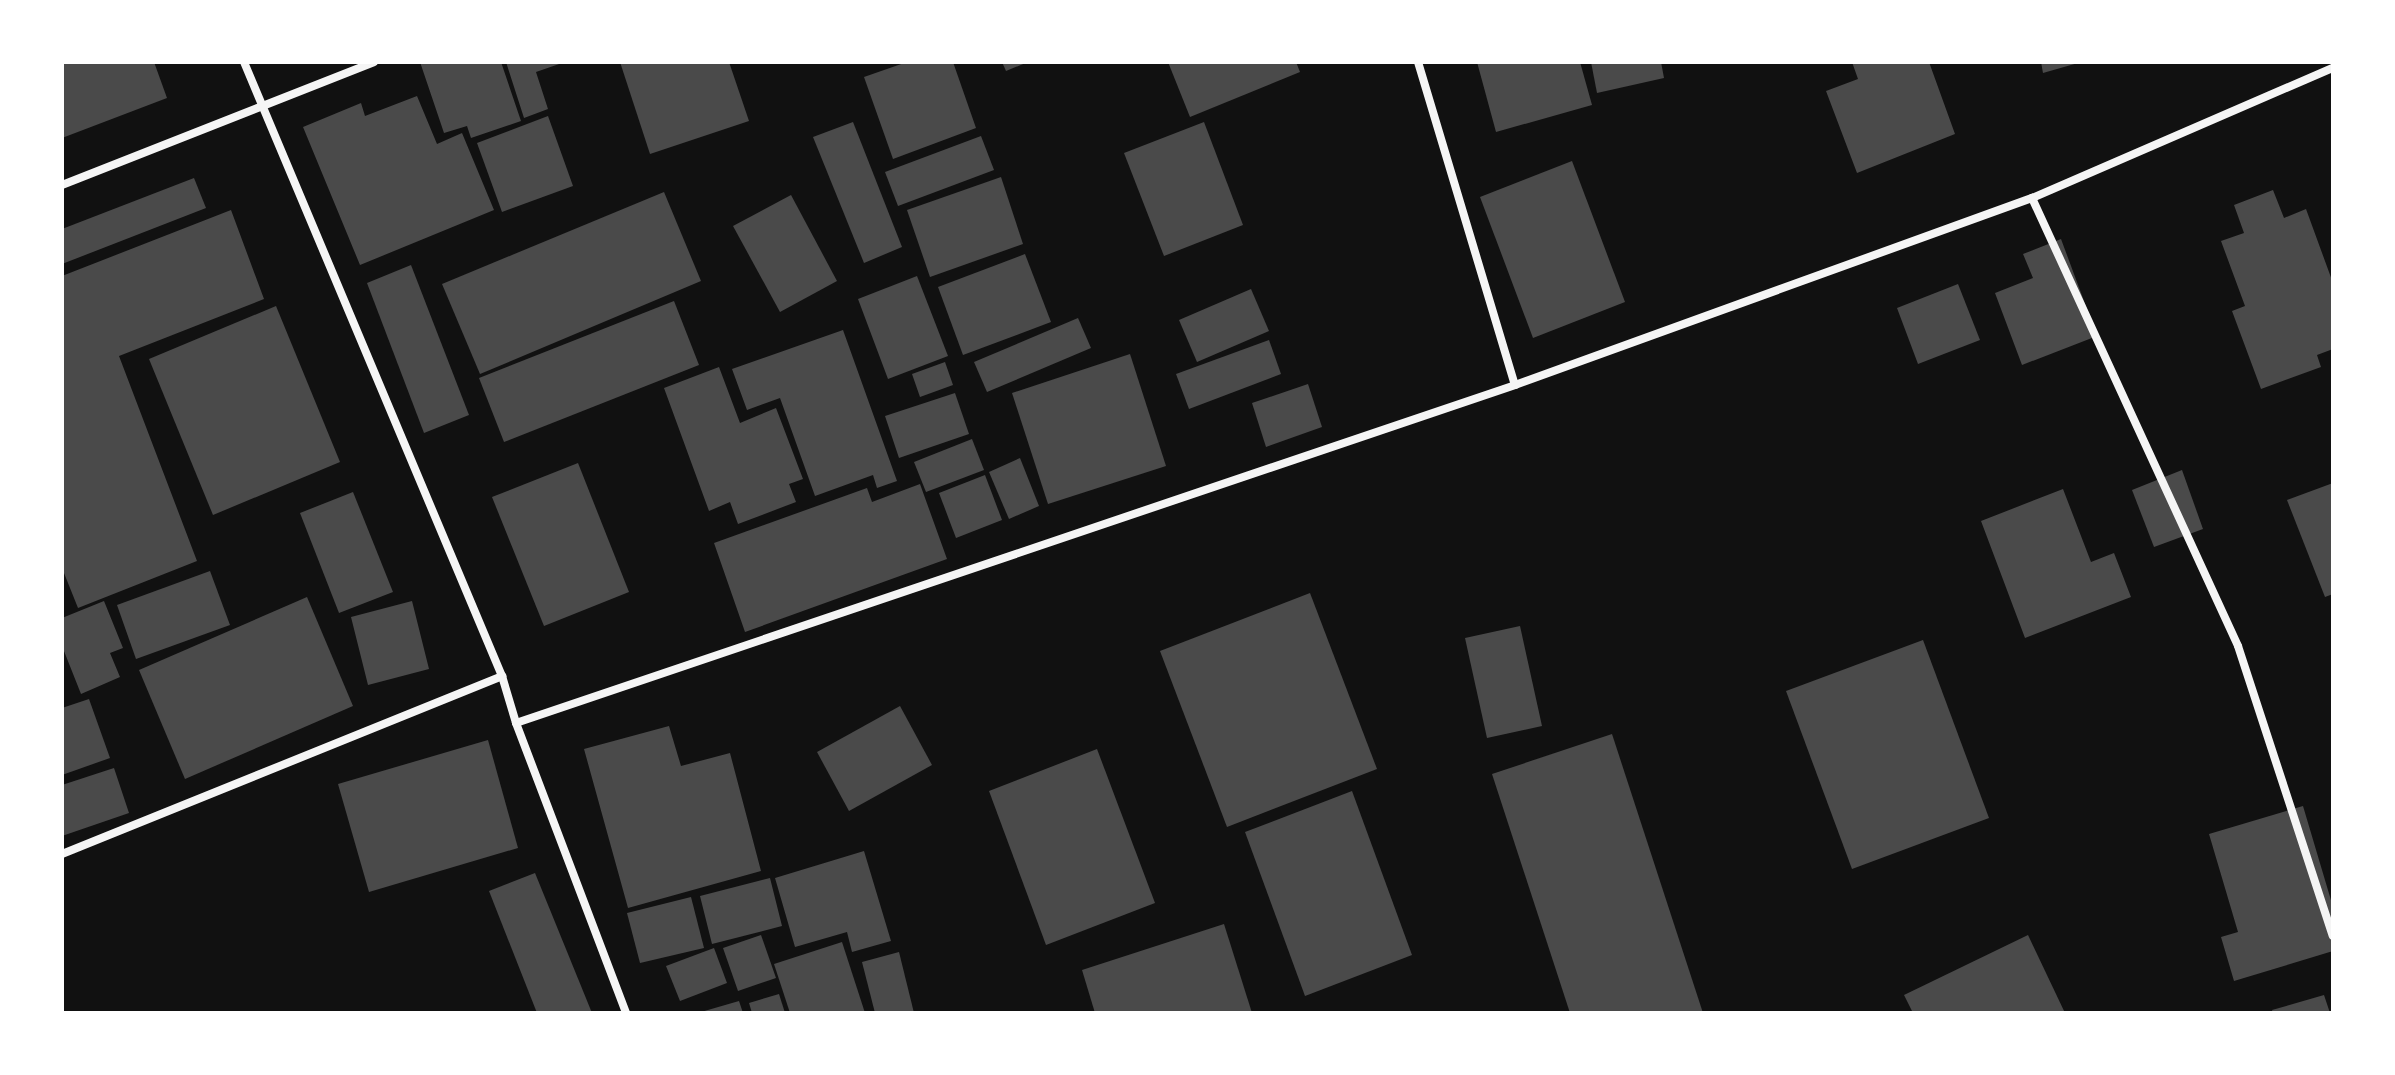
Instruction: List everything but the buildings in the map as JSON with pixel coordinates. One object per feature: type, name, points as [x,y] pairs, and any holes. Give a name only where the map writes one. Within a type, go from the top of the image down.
[{"type":"street","points":[[244,62],[502,676],[516,723],[626,1013]]},
{"type":"street","points":[[62,185],[374,62]]},
{"type":"street","points":[[1418,62],[1515,385]]},
{"type":"street","points":[[516,723],[1515,385],[2032,198],[2333,68]]},
{"type":"street","points":[[2032,198],[2238,646],[2333,936]]},
{"type":"street","points":[[62,854],[502,676]]}]
